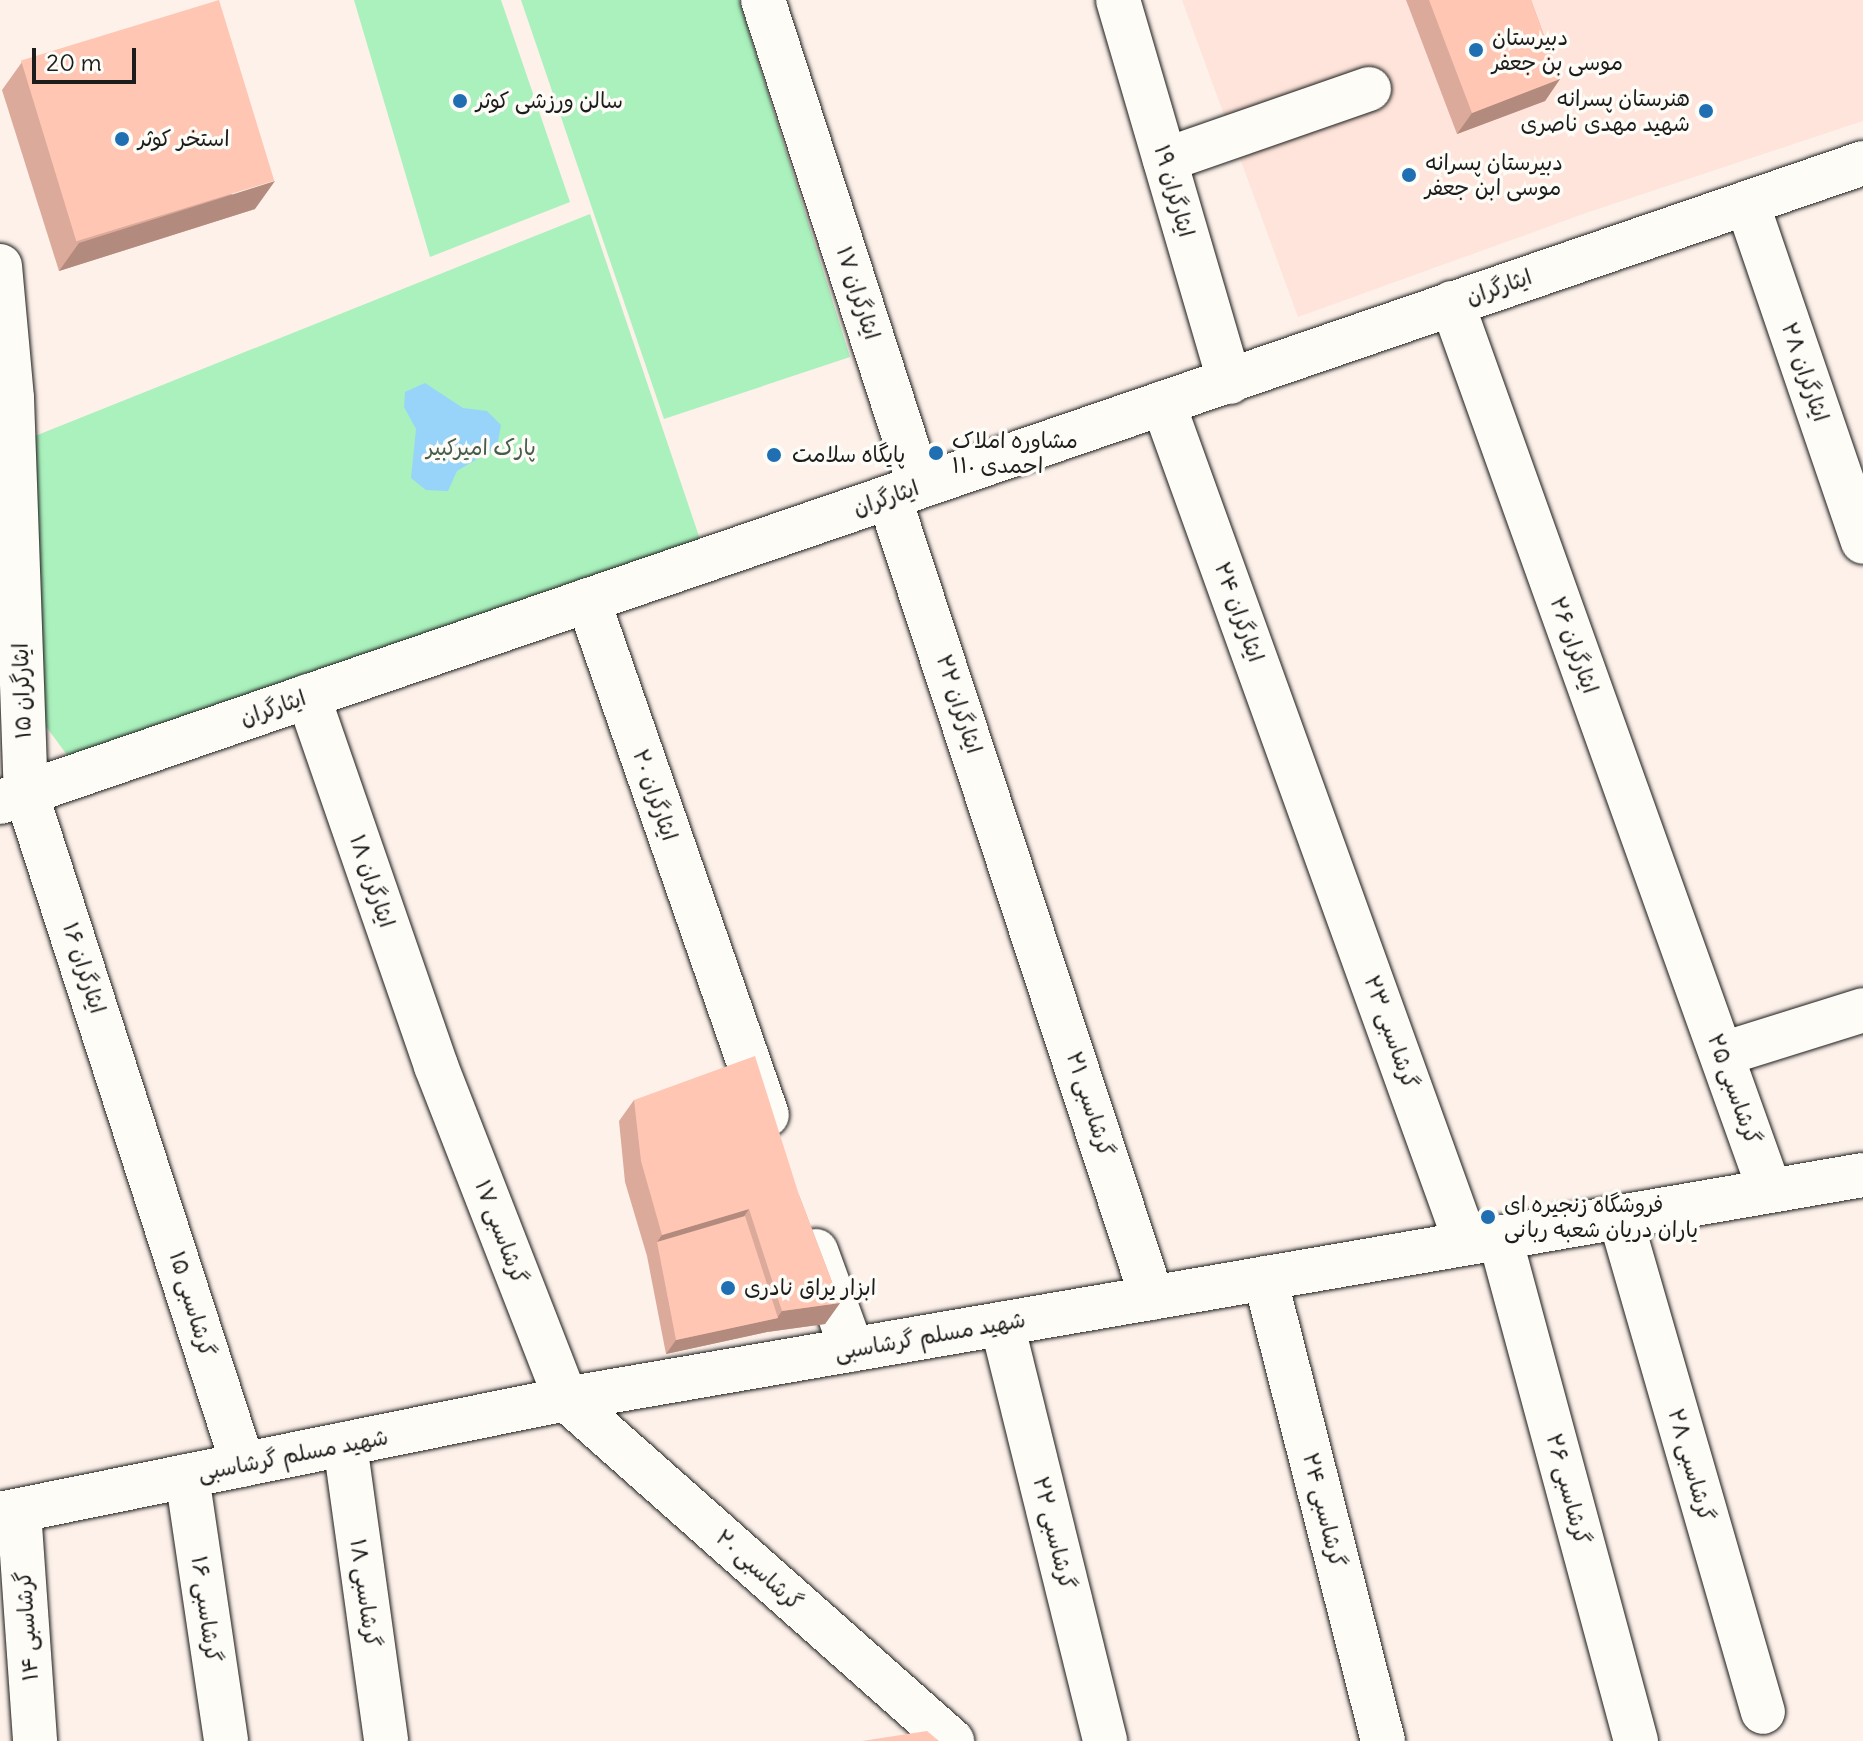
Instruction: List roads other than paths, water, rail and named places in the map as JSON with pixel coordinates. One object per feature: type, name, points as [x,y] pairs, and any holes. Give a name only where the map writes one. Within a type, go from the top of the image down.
[{"type":"street","name":"ایثارگران ۱۷","points":[[763,0],[797,101],[904,491]]},
{"type":"street","name":"ایثارگران ۱۹","points":[[1118,0],[1230,382]]},
{"type":"street","points":[[1165,160],[1369,89]]},
{"type":"street","name":"ایثارگران","points":[[13,797],[1863,163]]},
{"type":"street","name":"ایثارگران ۲۸","points":[[1747,203],[1863,542]]},
{"type":"street","name":"ایثارگران ۱۵","points":[[0,266],[12,398],[13,797]]},
{"type":"street","name":"ایثارگران ۲۶","points":[[1452,303],[1696,987]]},
{"type":"street","name":"ایثارگران ۲۴","points":[[1163,403],[1316,821]]},
{"type":"street","name":"ایثارگران ۲۲","points":[[904,491],[1028,911]]},
{"type":"street","name":"ایثارگران ۲۰","points":[[588,600],[782,1155]]},
{"type":"street","name":"ایثارگران ۱۸","points":[[308,696],[436,1066]]},
{"type":"street","name":"ایثارگران ۱۶","points":[[13,797],[142,1143]]},
{"type":"street","name":"گرشاسبی ۲۳","points":[[1316,821],[1483,1240]]},
{"type":"street","name":"گرشاسبی ۲۱","points":[[1028,911],[1152,1298]]},
{"type":"street","name":"گرشاسبی ۲۵","points":[[1696,987],[1723,1054],[1770,1191]]},
{"type":"street","points":[[1723,1054],[1863,1010]]},
{"type":"street","name":"گرشاسبی ۱۷","points":[[436,1066],[566,1399]]},
{"type":"street","name":"گرشاسبی ۱۵","points":[[142,1143],[243,1465]]},
{"type":"street","name":"شهید مسلم گرشاسبی","points":[[10,1512],[566,1399],[1863,1175]]},
{"type":"street","points":[[803,1215],[852,1350]]},
{"type":"street","name":"گرشاسبی ۲۸","points":[[1620,1217],[1763,1712]]},
{"type":"street","name":"گرشاسبی ۲۶","points":[[1483,1240],[1636,1741]]},
{"type":"street","name":"گرشاسبی ۲۴","points":[[1265,1278],[1383,1741]]},
{"type":"street","name":"گرشاسبی ۲۲","points":[[1002,1324],[1105,1741]]},
{"type":"street","name":"گرشاسبی ۲۰","points":[[566,1399],[952,1741]]},
{"type":"street","name":"گرشاسبی ۱۸","points":[[345,1444],[386,1741]]},
{"type":"street","name":"گرشاسبی ۱۶","points":[[187,1476],[226,1741]]},
{"type":"street","name":"گرشاسبی ۱۴","points":[[10,1512],[35,1741]]},
{"type":"water","points":[[425,383],[463,408],[487,411],[501,425],[497,447],[457,471],[448,491],[426,490],[411,478],[416,429],[404,407],[405,392]]},
{"type":"place","name":"دبیرستان موسی بن جعفر","points":[[1476,50]]},
{"type":"place","name":"سالن ورزشی کوثر","points":[[460,101]]},
{"type":"place","name":"هنرستان پسرانه شهید مهدی ناصری","points":[[1706,111]]},
{"type":"place","name":"استخر کوثر","points":[[122,139]]},
{"type":"place","name":"دبیرستان پسرانه موسی ابن جعفر","points":[[1409,175]]},
{"type":"place","name":"مشاوره املاک ۱۱۰ احمدی","points":[[936,453]]},
{"type":"place","name":"پایگاه سلامت","points":[[774,455]]},
{"type":"place","name":"فروشگاه زنجیره ای یاران دریان شعبه ربانی","points":[[1488,1217]]},
{"type":"place","name":"ابزار یراق نادری","points":[[728,1288]]},
{"type":"park label","name":"پارک امیرکبیر","points":[[481,448]]}]
